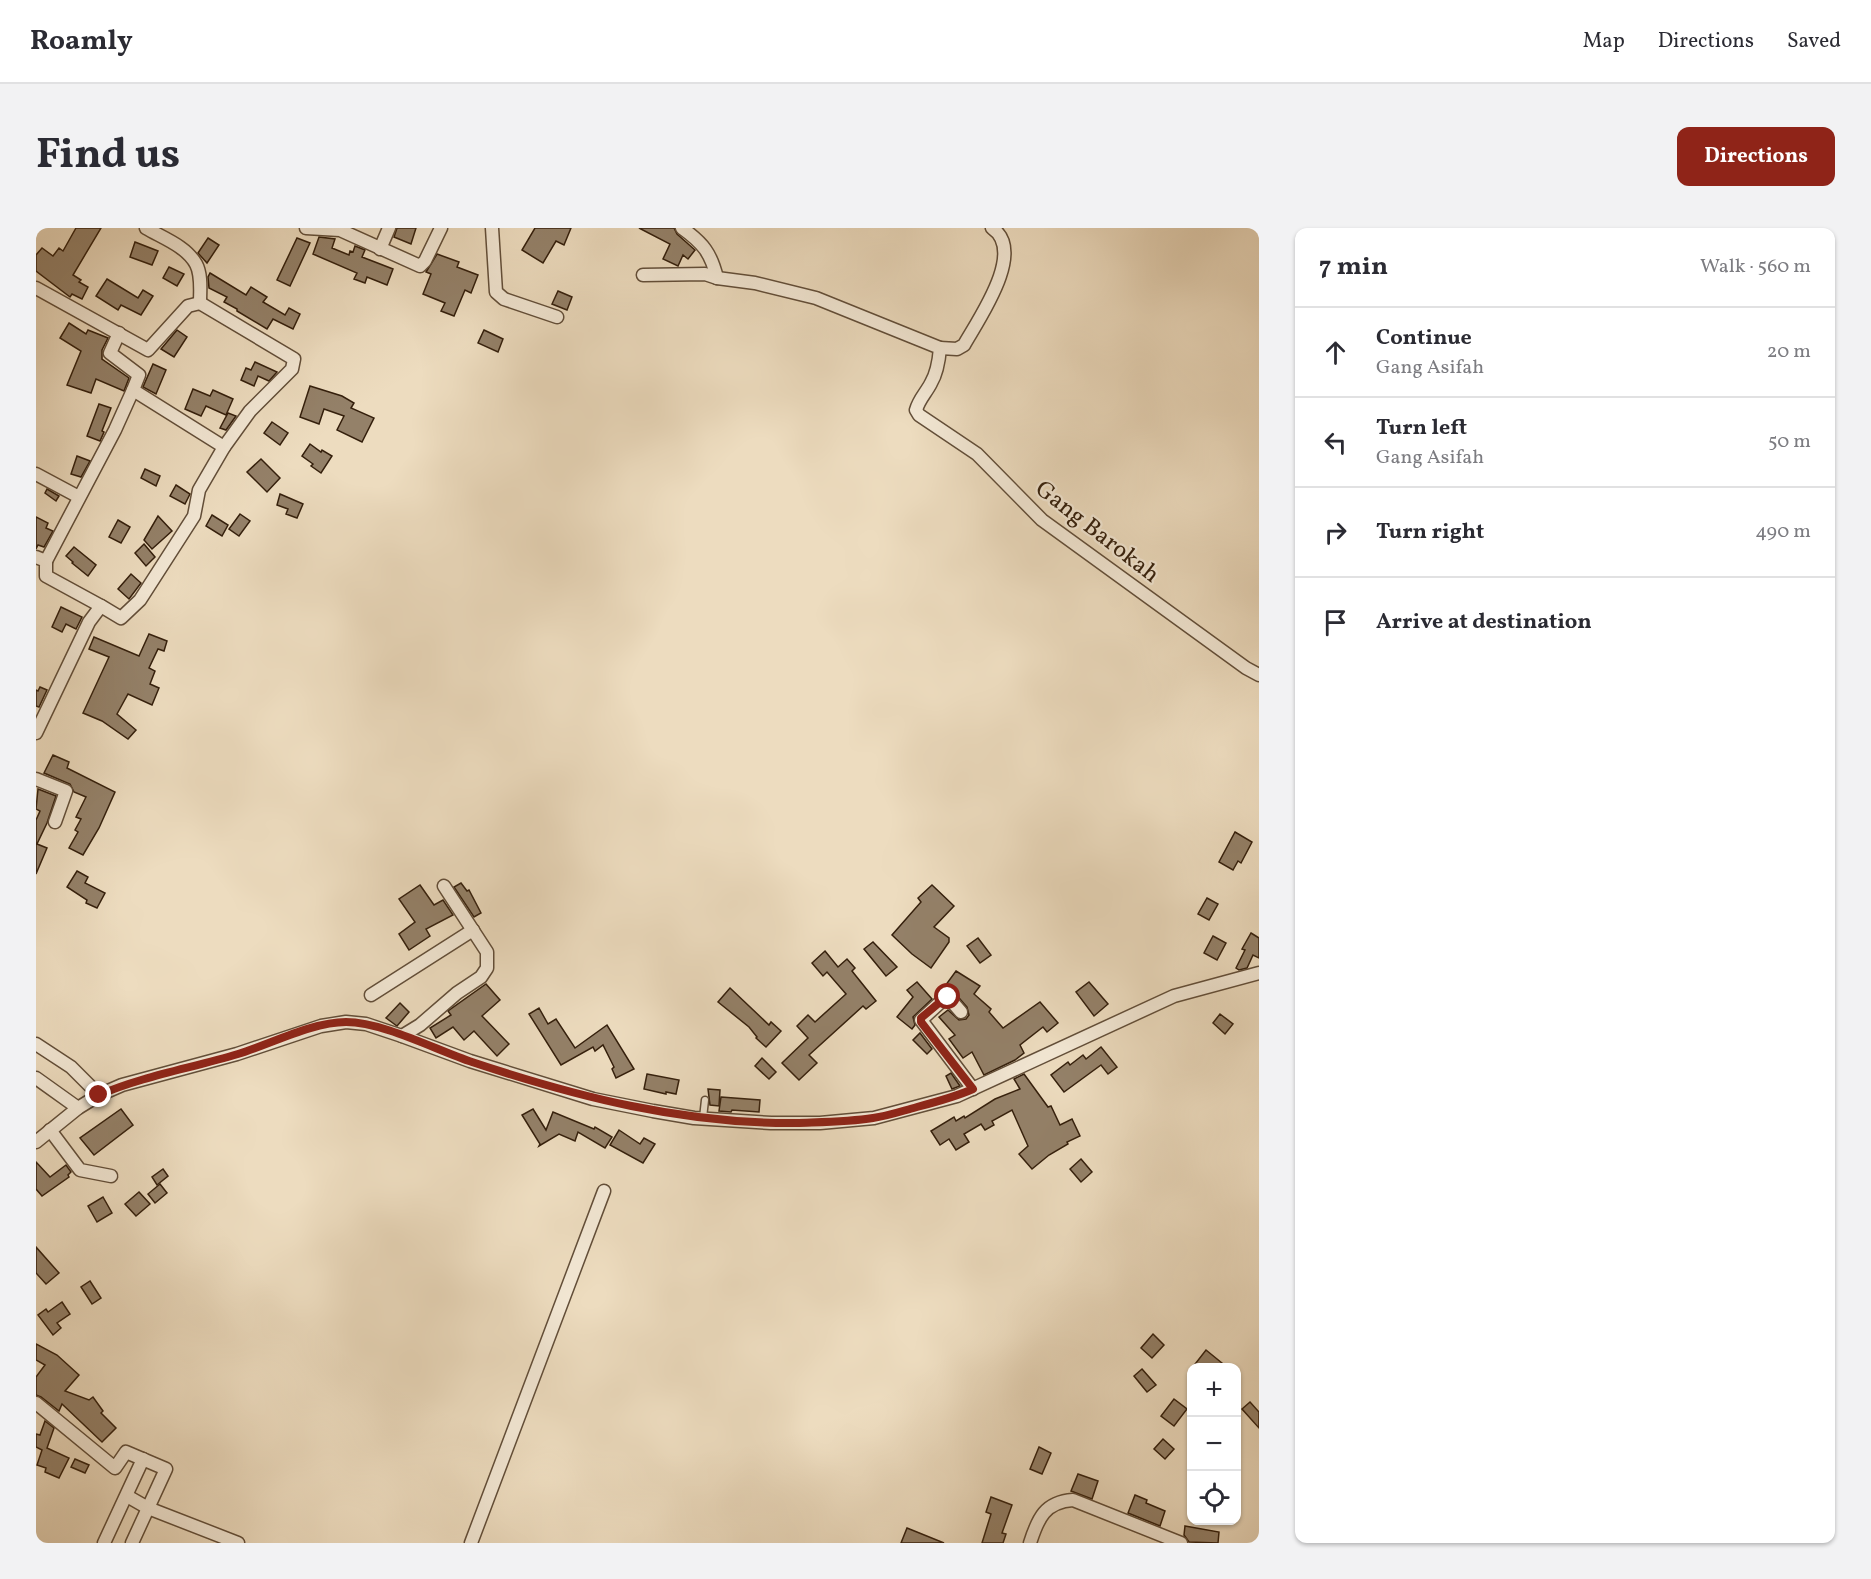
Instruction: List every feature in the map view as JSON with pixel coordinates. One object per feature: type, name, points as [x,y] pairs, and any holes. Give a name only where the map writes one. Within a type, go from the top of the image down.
[{"type":"street","points":[[146,228],[184,249],[197,265],[200,303]]},
{"type":"street","points":[[306,228],[340,230],[420,266],[425,261],[441,228]]},
{"type":"street","points":[[380,249],[389,228]]},
{"type":"street","points":[[491,228],[496,292],[504,298],[557,317]]},
{"type":"street","points":[[682,228],[697,238],[708,252],[713,260],[717,278]]},
{"type":"street","points":[[643,275],[705,274],[717,278],[755,283],[816,298],[940,348],[957,349],[964,345],[999,283],[1004,256],[1003,243],[998,232],[992,228]]},
{"type":"street","points":[[36,288],[118,333],[148,350],[188,306],[200,303],[294,359],[292,369],[250,411],[224,447],[200,490],[194,516],[140,600],[121,618],[46,576],[41,559],[79,497],[115,430],[139,375],[110,353],[118,333]]},
{"type":"street","name":"Gang Barokah","points":[[940,348],[933,381],[916,410],[919,415],[977,454],[1042,520],[1060,534],[1246,668],[1259,675]]},
{"type":"street","points":[[133,390],[224,447]]},
{"type":"street","points":[[36,474],[79,497]]},
{"type":"street","points":[[36,733],[89,622],[101,606]]},
{"type":"street","points":[[36,779],[66,791],[55,822]]},
{"type":"street","points":[[402,1036],[420,1025],[457,993],[481,977],[487,968],[487,952],[444,886]]},
{"type":"street","points":[[371,995],[473,930]]},
{"type":"street","points":[[36,1142],[78,1108],[122,1085],[237,1054],[321,1026],[346,1022],[366,1024],[470,1062],[593,1099],[652,1111],[771,1123],[874,1118],[957,1096],[1174,996],[1259,973]]},
{"type":"street","points":[[961,1012],[946,997],[921,1020],[973,1089]]},
{"type":"street","points":[[36,1044],[71,1067],[99,1095]]},
{"type":"street","points":[[36,1078],[78,1108]]},
{"type":"street","points":[[50,1130],[80,1170],[111,1176]]},
{"type":"street","points":[[471,1543],[604,1191]]},
{"type":"street","points":[[37,1406],[115,1468],[126,1452],[166,1469],[132,1543]]},
{"type":"street","points":[[104,1543],[143,1459]]},
{"type":"street","points":[[126,1496],[148,1508],[238,1543]]},
{"type":"street","points":[[1030,1543],[1047,1508],[1058,1501],[1072,1500],[1181,1543]]},
{"type":"lane","points":[[704,1118],[705,1100]]},
{"type":"building","points":[[76,228],[101,228],[73,275],[88,287],[82,299],[72,294],[70,297],[36,271],[36,255],[42,248],[53,256],[59,248],[63,251]]},
{"type":"building","points":[[397,228],[416,228],[411,244],[394,237]]},
{"type":"building","points":[[535,228],[571,228],[564,245],[556,241],[543,263],[522,250]]},
{"type":"building","points":[[639,228],[674,228],[677,234],[695,250],[688,259],[683,255],[678,266],[663,259],[670,244]]},
{"type":"building","points":[[319,237],[335,239],[332,248],[349,255],[355,246],[365,250],[362,257],[393,269],[387,285],[367,277],[365,283],[354,279],[357,273],[313,254]]},
{"type":"building","points":[[208,238],[219,245],[207,263],[198,253]]},
{"type":"building","points":[[297,238],[310,243],[290,286],[277,280]]},
{"type":"building","points":[[135,242],[158,251],[152,265],[130,257]]},
{"type":"building","points":[[437,254],[459,262],[457,267],[478,275],[471,293],[465,290],[454,316],[441,311],[445,303],[423,294],[431,274],[426,272]]},
{"type":"building","points":[[169,267],[184,274],[177,286],[163,278]]},
{"type":"building","points":[[210,273],[246,295],[251,287],[267,297],[263,302],[285,315],[289,308],[300,314],[293,329],[273,319],[267,329],[237,311],[224,302],[227,297],[209,288]]},
{"type":"building","points":[[107,279],[138,298],[143,290],[153,296],[141,315],[121,305],[118,310],[96,296]]},
{"type":"building","points":[[558,291],[572,297],[567,310],[552,304]]},
{"type":"building","points":[[69,323],[86,334],[88,330],[108,338],[102,350],[102,359],[129,378],[124,391],[96,379],[91,393],[67,385],[81,351],[60,338]]},
{"type":"building","points":[[177,330],[187,337],[174,357],[161,349]]},
{"type":"building","points":[[484,330],[503,339],[498,352],[478,343]]},
{"type":"building","points":[[255,362],[277,372],[269,381],[258,376],[254,386],[241,380],[246,368],[251,370]]},
{"type":"building","points":[[153,364],[166,370],[156,394],[143,387]]},
{"type":"building","points":[[310,386],[342,396],[354,403],[351,408],[374,418],[362,442],[337,430],[344,416],[324,409],[319,424],[300,417]]},
{"type":"building","points":[[193,389],[210,396],[213,390],[233,399],[226,415],[206,406],[201,416],[185,409]]},
{"type":"building","points":[[99,404],[111,408],[100,441],[87,436]]},
{"type":"building","points":[[228,413],[236,416],[226,430],[220,428]]},
{"type":"building","points":[[272,422],[288,433],[280,445],[264,433]]},
{"type":"building","points":[[310,444],[332,456],[321,473],[302,456]]},
{"type":"building","points":[[77,456],[90,461],[81,477],[71,474]]},
{"type":"building","points":[[261,459],[280,478],[267,492],[247,472]]},
{"type":"building","points":[[145,469],[160,476],[156,486],[141,478]]},
{"type":"building","points":[[176,485],[190,494],[185,504],[170,496]]},
{"type":"building","points":[[47,489],[59,496],[56,501],[45,493]]},
{"type":"building","points":[[280,494],[303,504],[297,518],[286,514],[288,509],[277,505]]},
{"type":"building","points":[[240,514],[250,521],[239,536],[229,529]]},
{"type":"building","points":[[212,515],[228,525],[222,536],[206,526]]},
{"type":"building","points":[[158,516],[172,531],[152,549],[144,540]]},
{"type":"building","points":[[36,517],[48,523],[46,528],[53,531],[44,547],[38,545],[36,549]]},
{"type":"building","points":[[118,520],[130,527],[121,543],[109,537]]},
{"type":"building","points":[[144,544],[155,557],[146,566],[135,553]]},
{"type":"building","points":[[74,547],[96,565],[88,576],[66,556]]},
{"type":"building","points":[[131,574],[141,583],[129,599],[118,589]]},
{"type":"building","points":[[61,607],[82,617],[76,629],[66,624],[62,632],[52,627]]},
{"type":"building","points":[[149,634],[167,641],[164,651],[158,649],[149,668],[155,671],[150,684],[159,688],[152,705],[128,694],[117,714],[136,730],[128,739],[102,721],[83,713],[109,657],[89,649],[94,637],[139,656]]},
{"type":"building","points":[[40,687],[47,690],[39,707],[36,706],[36,690],[38,691]]},
{"type":"building","points":[[53,755],[69,762],[67,768],[115,792],[99,828],[83,855],[69,848],[78,832],[75,830],[81,819],[76,817],[86,797],[74,792],[70,784],[44,773]]},
{"type":"building","points":[[38,789],[56,796],[37,844],[47,848],[36,874],[36,820],[40,811],[36,809]]},
{"type":"building","points":[[1235,832],[1252,842],[1241,863],[1238,861],[1233,870],[1219,862]]},
{"type":"building","points":[[77,871],[88,877],[85,883],[105,893],[97,908],[86,903],[87,900],[67,887]]},
{"type":"building","points":[[461,883],[467,891],[469,890],[481,913],[474,917],[454,887]]},
{"type":"building","points":[[420,885],[434,905],[443,900],[453,915],[426,929],[430,936],[409,950],[399,934],[415,922],[399,899]]},
{"type":"building","points":[[932,885],[954,906],[934,927],[949,938],[949,942],[931,968],[892,935],[921,902],[918,898]]},
{"type":"building","points":[[1207,898],[1218,904],[1209,920],[1198,914]]},
{"type":"building","points":[[1251,933],[1259,938],[1259,958],[1253,955],[1247,968],[1239,970],[1236,968],[1245,950],[1242,949]]},
{"type":"building","points":[[1213,936],[1226,943],[1217,960],[1204,953]]},
{"type":"building","points":[[978,938],[991,955],[980,963],[967,946]]},
{"type":"building","points":[[873,942],[897,967],[886,976],[864,949]]},
{"type":"building","points":[[825,951],[838,967],[847,959],[855,968],[852,971],[876,1001],[866,1009],[863,1006],[809,1055],[817,1063],[799,1080],[782,1063],[808,1038],[797,1026],[808,1015],[815,1022],[846,994],[827,972],[823,976],[812,963]]},
{"type":"building","points":[[956,971],[980,986],[974,994],[991,1009],[989,1012],[1003,1028],[1040,1002],[1058,1023],[1047,1032],[1043,1027],[1020,1045],[1024,1053],[1015,1060],[984,1075],[972,1052],[963,1058],[949,1039],[955,1035],[939,1017],[948,1010],[959,1020],[966,1019],[969,1015],[967,1007],[954,992],[945,986]]},
{"type":"building","points":[[917,982],[932,999],[913,1017],[915,1025],[912,1029],[897,1017],[913,997],[907,990]]},
{"type":"building","points":[[1089,982],[1108,1004],[1094,1016],[1076,992]]},
{"type":"building","points":[[486,984],[500,1000],[482,1016],[509,1044],[497,1056],[474,1031],[464,1040],[453,1027],[436,1038],[430,1028],[451,1015],[448,1011]]},
{"type":"building","points":[[730,988],[769,1025],[771,1022],[781,1031],[766,1047],[749,1027],[718,1002]]},
{"type":"building","points":[[400,1003],[409,1012],[397,1026],[386,1018]]},
{"type":"building","points":[[539,1008],[548,1024],[556,1019],[575,1048],[607,1025],[634,1069],[616,1078],[612,1069],[614,1067],[603,1045],[595,1051],[593,1047],[561,1065],[529,1014]]},
{"type":"building","points":[[1220,1014],[1233,1024],[1225,1034],[1213,1023]]},
{"type":"building","points":[[920,1033],[932,1049],[927,1054],[913,1040]]},
{"type":"building","points":[[1101,1047],[1117,1067],[1108,1074],[1101,1065],[1064,1092],[1051,1075],[1068,1062],[1070,1065],[1083,1055],[1086,1059]]},
{"type":"building","points":[[762,1058],[776,1072],[769,1079],[755,1066]]},
{"type":"building","points":[[951,1073],[960,1086],[952,1089],[946,1076]]},
{"type":"building","points":[[647,1074],[679,1080],[676,1094],[644,1089]]},
{"type":"building","points":[[1024,1074],[1048,1107],[1051,1106],[1060,1125],[1072,1119],[1080,1136],[1067,1142],[1068,1144],[1049,1155],[1032,1169],[1019,1154],[1028,1146],[1012,1110],[992,1121],[994,1125],[985,1130],[981,1124],[964,1134],[969,1142],[956,1150],[949,1139],[940,1145],[931,1131],[954,1117],[956,1121],[964,1116],[965,1118],[995,1099],[1020,1089],[1014,1079]]},
{"type":"building","points":[[708,1089],[720,1090],[719,1106],[710,1105]]},
{"type":"building","points":[[721,1097],[760,1100],[759,1112],[719,1111]]},
{"type":"building","points":[[121,1109],[133,1125],[94,1155],[80,1138]]},
{"type":"building","points":[[533,1109],[546,1130],[553,1112],[594,1129],[595,1127],[612,1137],[605,1148],[578,1132],[575,1141],[559,1134],[539,1146],[540,1144],[522,1115]]},
{"type":"building","points":[[619,1130],[640,1144],[644,1138],[655,1144],[643,1163],[610,1145]]},
{"type":"building","points":[[1081,1159],[1092,1172],[1081,1182],[1070,1169]]},
{"type":"building","points":[[36,1162],[50,1177],[66,1165],[71,1172],[69,1177],[42,1196],[36,1189]]},
{"type":"building","points":[[163,1169],[168,1176],[157,1185],[152,1177]]},
{"type":"building","points":[[160,1184],[167,1193],[155,1203],[148,1194]]},
{"type":"building","points":[[139,1192],[150,1204],[136,1216],[125,1204]]},
{"type":"building","points":[[103,1197],[112,1213],[97,1222],[88,1206]]},
{"type":"building","points":[[36,1247],[59,1273],[46,1284],[36,1273]]},
{"type":"building","points":[[90,1281],[101,1298],[92,1304],[81,1287]]},
{"type":"building","points":[[62,1302],[70,1314],[57,1323],[61,1328],[53,1335],[38,1315],[46,1309],[48,1312]]},
{"type":"building","points":[[1153,1334],[1164,1345],[1152,1358],[1141,1348]]},
{"type":"building","points":[[36,1344],[57,1355],[79,1375],[65,1391],[89,1400],[93,1397],[103,1411],[101,1413],[116,1428],[102,1442],[62,1404],[59,1411],[36,1395],[36,1377],[45,1365],[36,1360]]},
{"type":"building","points":[[1206,1350],[1222,1363],[1196,1363]]},
{"type":"building","points":[[1142,1369],[1156,1385],[1147,1392],[1134,1376]]},
{"type":"building","points":[[1174,1399],[1187,1409],[1174,1426],[1161,1416]]},
{"type":"building","points":[[1250,1402],[1259,1412],[1259,1428],[1242,1409]]},
{"type":"building","points":[[45,1421],[54,1428],[47,1448],[69,1458],[59,1478],[45,1472],[46,1468],[37,1465],[42,1450],[36,1447],[36,1434],[40,1435]]},
{"type":"building","points":[[1163,1439],[1174,1449],[1165,1459],[1154,1449]]},
{"type":"building","points":[[1039,1447],[1051,1453],[1042,1474],[1030,1469]]},
{"type":"building","points":[[75,1459],[89,1465],[85,1473],[71,1467]]},
{"type":"building","points":[[1078,1474],[1098,1481],[1092,1499],[1071,1491]]},
{"type":"building","points":[[1135,1495],[1147,1500],[1146,1503],[1165,1511],[1160,1526],[1128,1513]]},
{"type":"building","points":[[991,1497],[1012,1505],[1002,1533],[1006,1534],[1003,1543],[982,1543],[991,1514],[986,1512]]},
{"type":"building","points":[[1185,1526],[1219,1532],[1218,1543],[1189,1542],[1184,1535]]},
{"type":"building","points":[[907,1528],[944,1543],[901,1543]]},
{"type":"route","points":[[99,1095],[122,1085],[237,1054],[321,1026],[346,1022],[366,1024],[470,1062],[593,1099],[652,1111],[694,1118],[771,1123],[874,1118],[957,1096],[973,1089],[921,1022],[921,1018],[948,997]]}]
